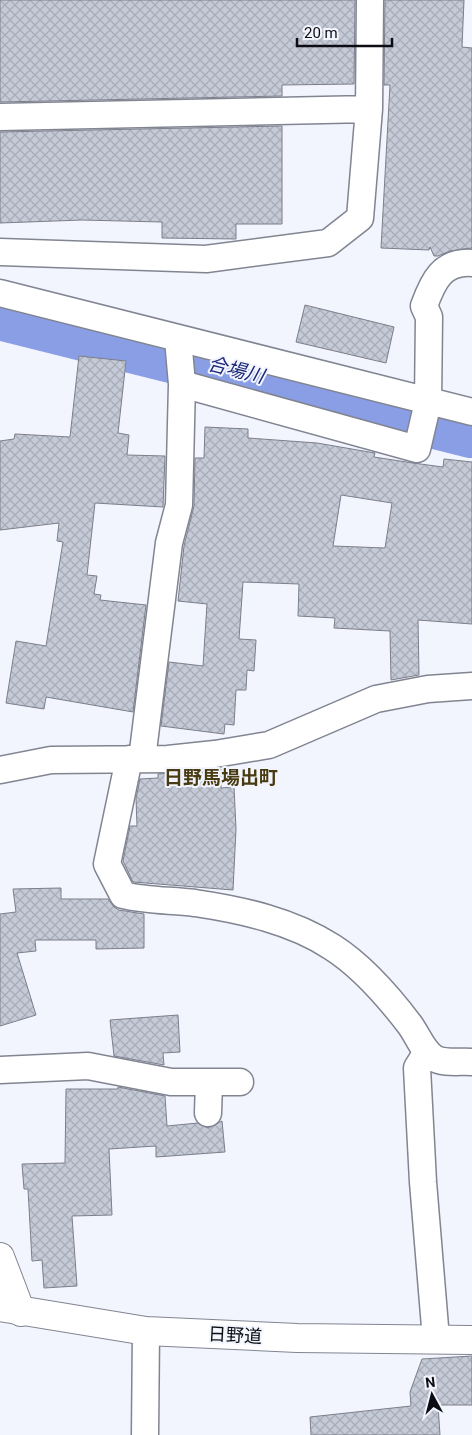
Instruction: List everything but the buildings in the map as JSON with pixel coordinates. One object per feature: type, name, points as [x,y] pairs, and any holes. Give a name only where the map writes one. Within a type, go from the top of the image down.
[{"type":"main road","points":[[0,1257],[11,1309]]},
{"type":"main road","name":"日野道","points":[[11,1309],[146,1332],[297,1338],[472,1340]]},
{"type":"street","points":[[0,252],[206,259],[328,243],[360,218],[369,109],[370,0]]},
{"type":"street","points":[[0,116],[369,109]]},
{"type":"street","points":[[0,293],[417,449],[426,412],[429,317],[424,306],[433,280],[458,262],[472,263]]},
{"type":"street","points":[[180,360],[426,412],[472,412]]},
{"type":"street","points":[[180,360],[179,505],[169,543],[136,759],[107,864],[123,895],[141,899],[195,903],[242,912],[277,921],[331,946],[356,965],[376,986],[410,1025],[427,1052],[436,1060],[472,1062]]},
{"type":"street","points":[[0,770],[51,760],[168,759],[215,754],[269,745],[376,699],[428,689],[472,686]]},
{"type":"street","points":[[427,1052],[417,1068],[423,1182],[436,1339]]},
{"type":"street","points":[[0,1070],[88,1066],[171,1082],[240,1082]]},
{"type":"street","points":[[208,1113],[209,1082]]},
{"type":"street","points":[[145,1435],[146,1332]]},
{"type":"waterway","name":"合場川","points":[[0,311],[472,429]]},
{"type":"district","name":"日野馬場出町","points":[[221,777]]}]
